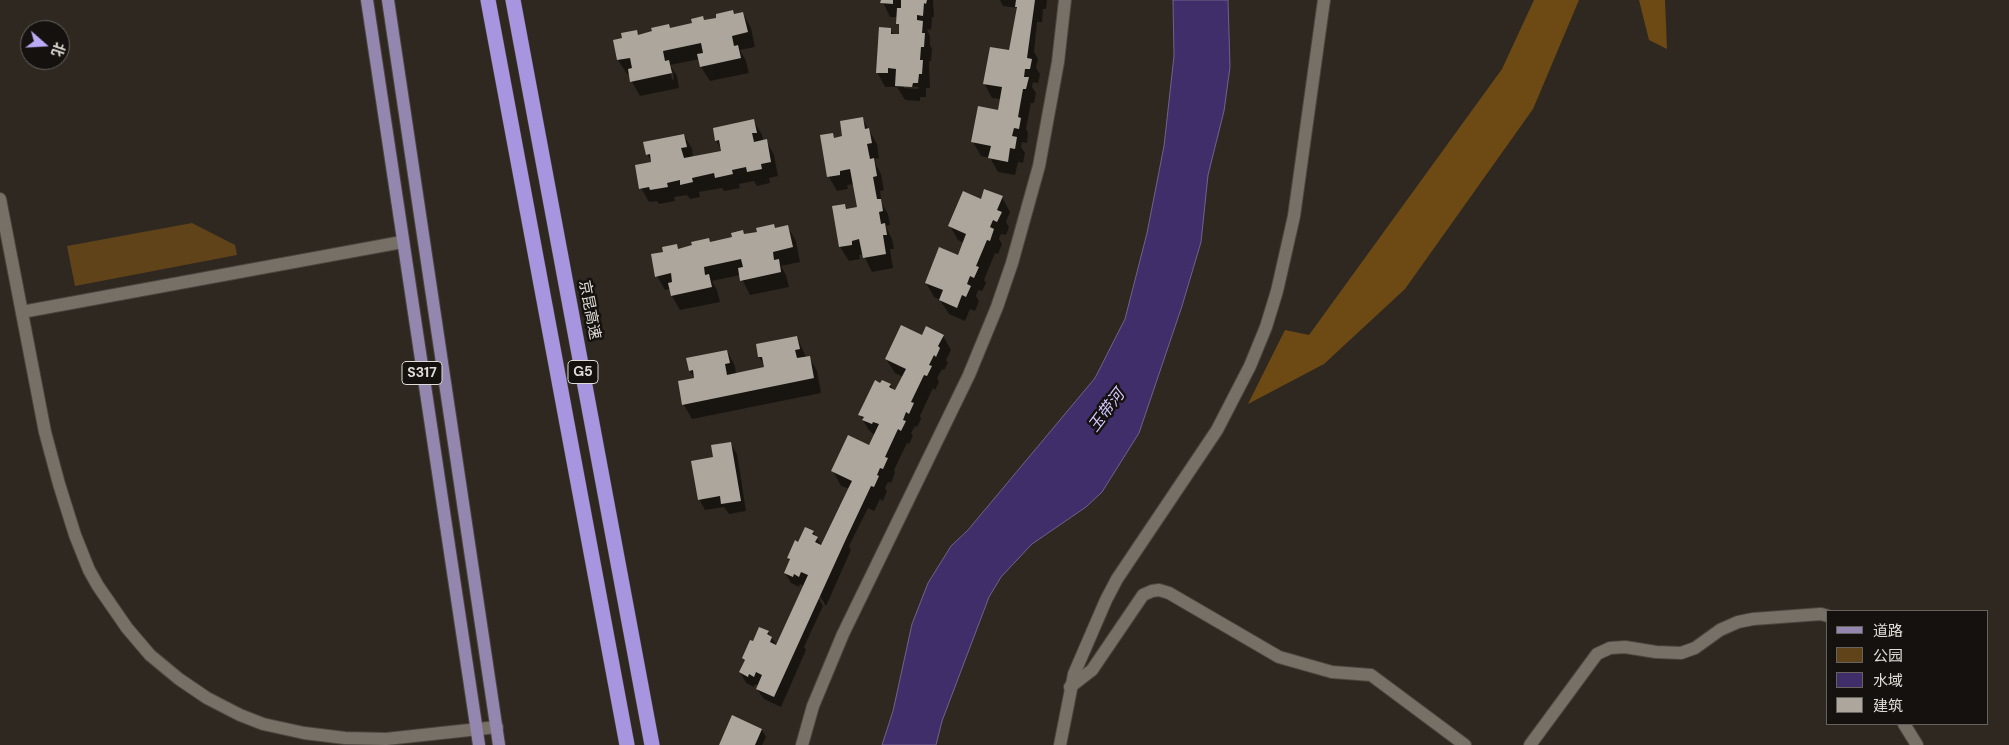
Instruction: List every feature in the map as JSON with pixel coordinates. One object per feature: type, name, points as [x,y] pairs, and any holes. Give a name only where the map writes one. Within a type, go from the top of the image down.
[{"type":"highway","name":"G5","points":[[488,0],[627,745]]},
{"type":"highway","name":"京昆高速","points":[[513,0],[652,745]]},
{"type":"main road","name":"S317","points":[[367,0],[479,745]]},
{"type":"main road","name":"S317","points":[[388,0],[499,745]]},
{"type":"street","points":[[802,742],[813,706],[843,634],[969,375],[997,307],[1015,254],[1039,166],[1058,62],[1065,0]]},
{"type":"street","points":[[1060,745],[1070,687],[1093,626],[1113,586],[1217,430],[1246,374],[1266,328],[1277,292],[1294,216],[1324,0]]},
{"type":"street","points":[[0,199],[45,432],[58,484],[89,570],[127,628],[150,655],[179,679],[207,698],[240,715],[263,724],[304,733],[367,739],[496,727]]},
{"type":"street","points":[[22,312],[402,242]]},
{"type":"street","points":[[1070,687],[1092,670],[1144,595],[1152,590],[1160,590],[1169,592],[1279,656],[1332,672],[1371,676],[1465,745]]},
{"type":"street","points":[[1530,745],[1597,654],[1610,648],[1625,647],[1656,652],[1681,653],[1695,648],[1720,630],[1738,622],[1753,619],[1821,614],[1826,615]]},
{"type":"street","points":[[1905,725],[1917,745]]},
{"type":"green space","points":[[192,223],[235,245],[237,255],[75,286],[67,246]]},
{"type":"shaded area","points":[[1534,0],[1579,0],[1533,109],[1405,289],[1324,364],[1248,404],[1285,330],[1309,335],[1502,69]]},
{"type":"shaded area","points":[[1639,0],[1665,0],[1667,49],[1649,40]]},
{"type":"water","name":"玉带河","points":[[1173,0],[1228,0],[1230,67],[1224,111],[1208,175],[1201,242],[1182,306],[1139,433],[1102,492],[1086,507],[1032,544],[1001,577],[989,597],[942,721],[936,745],[882,745],[893,711],[912,624],[928,583],[951,546],[968,530],[1095,378],[1125,319],[1147,233],[1164,146],[1174,56]]},
{"type":"building","points":[[881,0],[893,0],[893,4],[880,3]]},
{"type":"building","points":[[901,0],[927,0],[926,4],[924,3],[923,16],[917,15],[917,20],[923,21],[922,33],[925,33],[924,47],[921,47],[920,60],[923,60],[922,74],[919,74],[918,83],[913,83],[912,87],[895,86],[896,69],[888,68],[888,73],[876,73],[879,27],[891,28],[891,34],[899,34],[899,24],[896,24],[897,8],[901,8]]},
{"type":"building","points":[[1016,0],[1035,0],[1027,58],[1032,59],[1030,69],[1025,69],[1024,77],[1029,77],[1026,89],[1023,89],[1018,117],[1021,118],[1019,129],[1014,128],[1012,136],[1017,137],[1015,149],[1010,148],[1008,162],[988,158],[991,146],[971,142],[978,106],[998,110],[1002,87],[983,84],[990,47],[1009,50],[1017,7],[1015,7]]},
{"type":"building","points":[[733,10],[734,14],[743,12],[748,32],[732,36],[734,46],[738,45],[741,58],[700,67],[697,54],[703,53],[701,43],[663,51],[665,61],[669,60],[672,73],[630,82],[628,69],[632,68],[630,58],[617,60],[613,40],[622,38],[621,33],[637,30],[638,35],[652,31],[651,28],[669,24],[670,28],[692,23],[691,19],[703,16],[704,20],[716,18],[716,14]]},
{"type":"building","points":[[863,117],[865,129],[869,128],[872,143],[867,144],[870,159],[874,158],[877,176],[873,177],[877,199],[881,199],[883,211],[879,212],[881,224],[885,223],[887,235],[883,235],[886,254],[863,258],[859,239],[852,241],[852,245],[839,247],[832,206],[845,204],[846,209],[857,207],[850,169],[840,171],[840,175],[827,177],[820,135],[833,133],[834,138],[842,136],[840,121]]},
{"type":"building","points":[[754,119],[757,133],[752,133],[754,142],[767,139],[771,162],[761,164],[762,169],[747,172],[746,167],[732,170],[733,174],[715,178],[714,173],[692,178],[693,182],[680,185],[680,180],[667,183],[668,187],[650,190],[649,187],[639,189],[635,165],[651,162],[650,154],[646,155],[643,142],[684,134],[687,147],[681,148],[684,158],[721,151],[719,140],[715,141],[713,128]]},
{"type":"building","points":[[984,189],[1003,196],[997,210],[1002,212],[997,222],[993,220],[990,227],[994,229],[990,241],[987,240],[976,266],[979,267],[974,278],[970,276],[967,284],[971,286],[966,297],[962,295],[957,308],[939,300],[943,290],[925,283],[939,247],[958,255],[966,234],[948,226],[963,191],[981,199]]},
{"type":"building","points":[[774,224],[775,228],[788,225],[793,247],[773,252],[774,260],[779,259],[781,272],[740,281],[738,268],[743,267],[741,259],[704,267],[705,275],[709,274],[712,287],[671,296],[668,283],[672,282],[671,273],[655,277],[651,254],[663,252],[662,247],[677,244],[678,249],[692,245],[691,242],[709,238],[710,242],[732,237],[731,233],[743,230],[744,234],[757,232],[756,228]]},
{"type":"building","points":[[901,325],[922,335],[926,326],[944,335],[938,346],[940,348],[936,357],[934,355],[929,365],[932,366],[927,376],[924,375],[911,402],[914,403],[909,414],[906,412],[903,420],[906,421],[901,431],[898,429],[885,457],[888,458],[883,469],[880,468],[874,487],[871,486],[774,697],[756,689],[762,675],[756,672],[754,677],[749,674],[748,677],[739,672],[745,660],[742,658],[750,640],[753,641],[759,627],[769,631],[767,634],[772,637],[770,642],[776,645],[808,575],[801,572],[799,577],[794,574],[793,577],[784,573],[790,559],[787,558],[795,540],[798,542],[805,527],[814,531],[812,534],[818,537],[815,542],[821,545],[852,481],[831,471],[848,435],[869,445],[879,424],[873,422],[872,424],[862,420],[864,417],[858,415],[875,380],[880,383],[882,380],[891,384],[889,387],[895,390],[906,369],[885,359]]},
{"type":"building","points":[[797,336],[800,349],[795,350],[797,358],[810,356],[814,378],[682,405],[678,381],[694,378],[693,370],[689,371],[686,358],[727,350],[730,363],[725,364],[727,375],[764,367],[762,357],[758,357],[756,344]]},
{"type":"building","points":[[731,442],[741,501],[721,504],[720,496],[698,500],[691,461],[713,457],[711,445]]},
{"type":"building","points":[[732,715],[762,729],[755,745],[719,745]]}]
